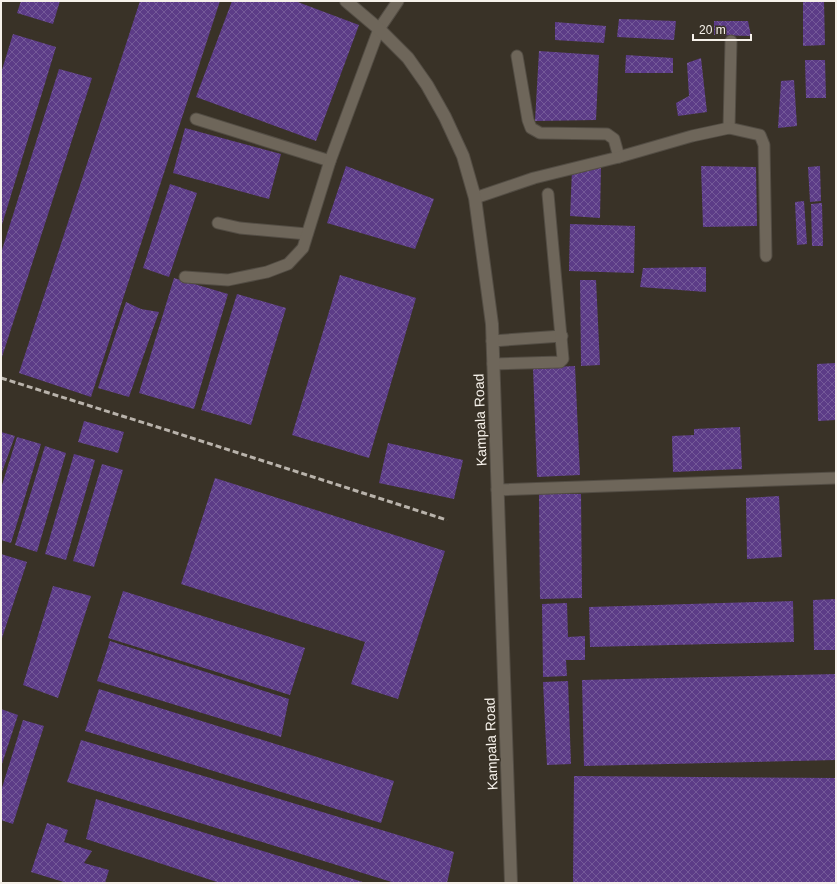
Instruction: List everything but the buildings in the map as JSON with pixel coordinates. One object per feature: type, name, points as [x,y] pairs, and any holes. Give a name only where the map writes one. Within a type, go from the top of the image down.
[{"type":"street","name":"Kampala Road","points":[[346,1],[379,28],[408,58],[427,85],[445,117],[463,156],[475,198],[492,324],[511,883]]},
{"type":"lane","points":[[185,276],[228,280],[267,272],[288,264],[303,248],[330,161],[379,28],[398,1]]},
{"type":"lane","points":[[729,128],[731,41]]},
{"type":"lane","points":[[517,56],[528,120],[531,128],[540,133],[607,134],[614,139],[619,157]]},
{"type":"lane","points":[[196,119],[330,161]]},
{"type":"lane","points":[[475,198],[534,178],[619,157],[692,136],[729,128],[760,135],[764,146],[766,256]]},
{"type":"lane","points":[[493,364],[560,362],[563,359],[548,194]]},
{"type":"lane","points":[[218,223],[240,228],[308,234]]},
{"type":"lane","points":[[492,340],[562,336]]},
{"type":"lane","points":[[497,490],[836,478]]},
{"type":"railway","points":[[1,378],[447,520]]}]
